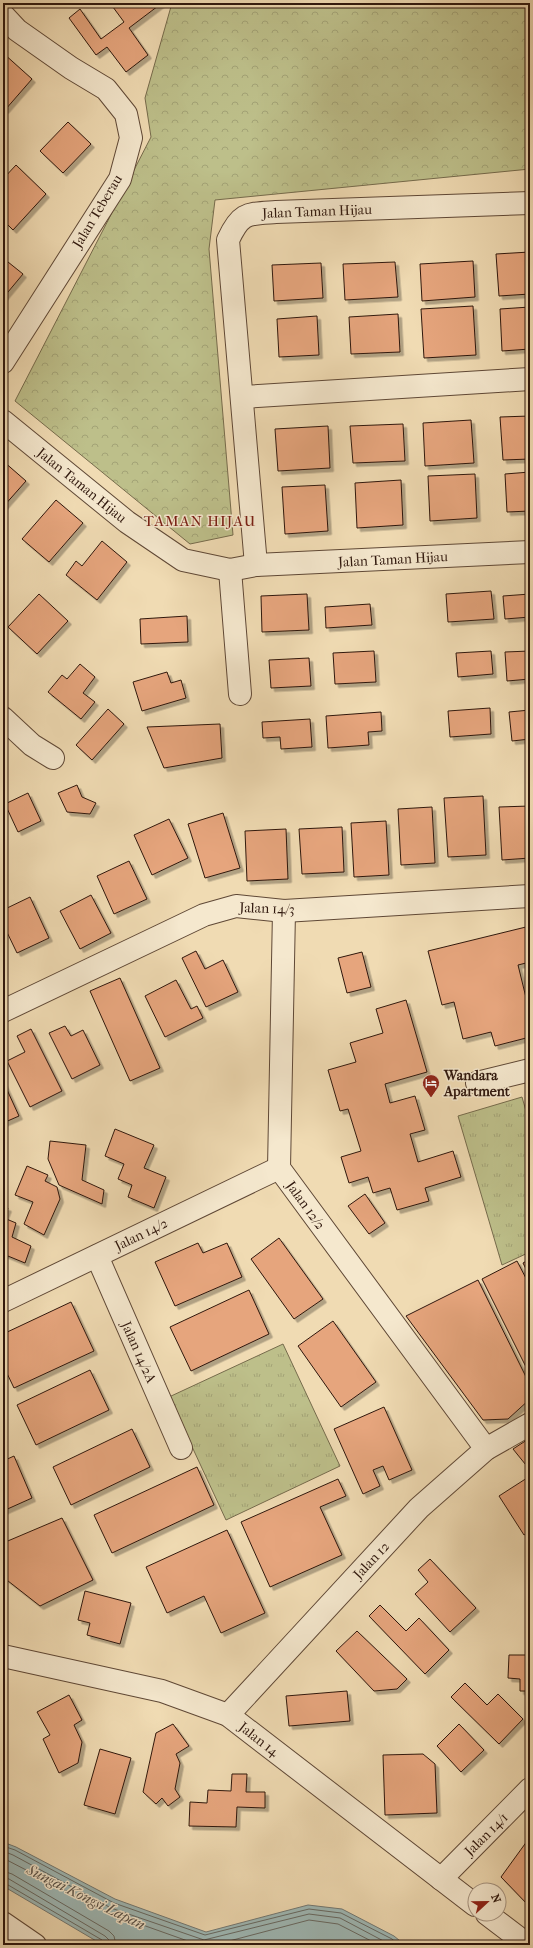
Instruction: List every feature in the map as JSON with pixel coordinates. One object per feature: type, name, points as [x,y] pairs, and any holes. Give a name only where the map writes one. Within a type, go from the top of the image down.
[{"type":"street","name":"Jalan Teberau","points":[[3,15],[23,34],[71,68],[106,89],[126,114],[131,138],[120,179],[5,356]]},
{"type":"street","name":"Jalan Taman Hijau","points":[[256,565],[243,397],[228,240],[236,223],[248,214],[530,203]]},
{"type":"street","points":[[243,397],[530,379]]},
{"type":"street","name":"Jalan Taman Hijau","points":[[3,421],[127,522],[183,560],[230,570],[256,565],[530,552]]},
{"type":"street","points":[[230,570],[240,694]]},
{"type":"street","points":[[3,718],[32,745],[53,758]]},
{"type":"street","name":"Jalan 14/3","points":[[3,1011],[204,915],[236,906],[284,911],[530,896]]},
{"type":"street","name":"Jalan 12/2","points":[[284,911],[279,1168],[486,1449]]},
{"type":"street","points":[[477,1083],[530,1070]]},
{"type":"street","name":"Jalan 14/2","points":[[3,1301],[279,1168]]},
{"type":"street","name":"Jalan 14/2A","points":[[97,1256],[181,1448]]},
{"type":"street","name":"Jalan 12","points":[[228,1714],[419,1508],[486,1449],[530,1424]]},
{"type":"street","name":"Jalan 14","points":[[3,1656],[162,1691],[228,1714],[467,1899]]},
{"type":"street","name":"Jalan 14/1","points":[[441,1879],[530,1789]]},
{"type":"street","points":[[498,1922],[528,1945]]},
{"type":"street","points":[[3,1923],[33,1944]]},
{"type":"green space","points":[[172,3],[530,3],[530,169],[215,200],[209,249],[233,535],[190,544],[15,401],[151,137],[145,98]]},
{"type":"green space","points":[[522,1097],[530,1125],[530,1252],[502,1265],[458,1116]]},
{"type":"green space","points":[[283,1344],[340,1466],[226,1520],[169,1397]]},
{"type":"water","name":"Sungai Kongsi Lapan","points":[[3,1842],[16,1847],[115,1899],[206,1932],[308,1905],[342,1909],[394,1936],[405,1945],[103,1945],[3,1886]]},
{"type":"building","points":[[110,3],[162,3],[129,28],[148,55],[126,72],[107,47],[96,55],[69,18],[80,9],[101,39],[124,22]]},
{"type":"building","points":[[3,53],[32,79],[5,110],[3,109]]},
{"type":"building","points":[[68,122],[91,144],[63,173],[40,151]]},
{"type":"building","points":[[16,165],[46,194],[13,230],[3,220],[3,179]]},
{"type":"building","points":[[530,252],[530,294],[499,296],[496,254]]},
{"type":"building","points":[[3,258],[23,274],[3,298]]},
{"type":"building","points":[[473,261],[475,297],[422,301],[420,264]]},
{"type":"building","points":[[395,262],[398,297],[345,300],[343,264]]},
{"type":"building","points":[[321,263],[323,298],[274,301],[272,265]]},
{"type":"building","points":[[473,306],[476,355],[424,358],[421,309]]},
{"type":"building","points":[[530,307],[530,349],[502,351],[500,309]]},
{"type":"building","points":[[398,314],[400,352],[351,354],[349,317]]},
{"type":"building","points":[[317,316],[319,355],[279,357],[277,319]]},
{"type":"building","points":[[530,416],[530,459],[503,460],[500,417]]},
{"type":"building","points":[[471,420],[474,463],[425,466],[423,423]]},
{"type":"building","points":[[403,424],[405,461],[353,463],[350,426]]},
{"type":"building","points":[[328,426],[330,468],[278,471],[275,429]]},
{"type":"building","points":[[3,461],[26,481],[3,507]]},
{"type":"building","points":[[530,472],[530,511],[507,512],[505,474]]},
{"type":"building","points":[[475,474],[477,518],[430,521],[428,476]]},
{"type":"building","points":[[401,480],[403,525],[357,528],[355,483]]},
{"type":"building","points":[[325,485],[328,531],[285,534],[282,487]]},
{"type":"building","points":[[56,500],[83,523],[49,562],[22,539]]},
{"type":"building","points":[[102,541],[127,562],[97,600],[66,575],[76,561],[82,566]]},
{"type":"building","points":[[491,591],[494,619],[448,622],[446,594]]},
{"type":"building","points":[[39,594],[68,621],[37,654],[8,627]]},
{"type":"building","points":[[307,594],[309,630],[262,632],[261,596]]},
{"type":"building","points":[[530,594],[530,617],[505,619],[503,596]]},
{"type":"building","points":[[370,604],[372,625],[326,628],[325,607]]},
{"type":"building","points":[[187,616],[188,642],[141,644],[140,619]]},
{"type":"building","points":[[374,651],[376,682],[335,684],[333,653]]},
{"type":"building","points":[[491,651],[493,674],[458,677],[456,653]]},
{"type":"building","points":[[530,651],[530,679],[507,681],[505,652]]},
{"type":"building","points":[[309,658],[311,686],[271,688],[269,660]]},
{"type":"building","points":[[80,664],[95,677],[83,693],[95,702],[81,719],[48,692],[62,675],[67,679]]},
{"type":"building","points":[[167,672],[171,683],[181,680],[186,698],[142,711],[133,682]]},
{"type":"building","points":[[490,708],[491,734],[450,737],[448,711]]},
{"type":"building","points":[[108,709],[124,724],[92,760],[76,745]]},
{"type":"building","points":[[530,710],[530,739],[512,741],[509,712]]},
{"type":"building","points":[[381,712],[382,731],[368,732],[369,745],[328,748],[326,716]]},
{"type":"building","points":[[310,719],[312,747],[281,749],[280,737],[263,738],[262,722]]},
{"type":"building","points":[[220,724],[222,758],[164,768],[147,727]]},
{"type":"building","points":[[77,785],[82,797],[96,803],[90,814],[67,812],[58,793]]},
{"type":"building","points":[[28,793],[41,821],[18,832],[5,804]]},
{"type":"building","points":[[483,796],[486,855],[448,857],[444,798]]},
{"type":"building","points":[[530,806],[530,858],[502,860],[499,807]]},
{"type":"building","points":[[432,807],[435,863],[401,865],[398,809]]},
{"type":"building","points":[[223,813],[240,868],[205,878],[188,824]]},
{"type":"building","points":[[169,819],[188,858],[152,875],[134,835]]},
{"type":"building","points":[[386,821],[389,875],[354,877],[351,823]]},
{"type":"building","points":[[342,827],[344,872],[302,874],[299,829]]},
{"type":"building","points":[[286,829],[288,879],[247,881],[245,831]]},
{"type":"building","points":[[129,861],[147,899],[114,914],[97,876]]},
{"type":"building","points":[[91,895],[111,933],[80,949],[60,911]]},
{"type":"building","points":[[30,897],[49,938],[17,953],[3,924],[3,910]]},
{"type":"building","points":[[530,926],[530,962],[518,965],[530,1014],[530,1037],[495,1046],[491,1032],[463,1039],[454,1002],[442,1005],[428,951]]},
{"type":"building","points":[[196,951],[205,969],[223,960],[238,992],[206,1007],[182,958]]},
{"type":"building","points":[[362,952],[371,987],[347,993],[338,958]]},
{"type":"building","points":[[120,978],[160,1068],[130,1081],[90,991]]},
{"type":"building","points":[[176,980],[191,1009],[197,1006],[203,1018],[165,1037],[145,996]]},
{"type":"building","points":[[406,1000],[427,1072],[385,1084],[390,1103],[415,1096],[425,1130],[410,1134],[418,1162],[453,1151],[461,1177],[425,1188],[429,1201],[397,1210],[390,1188],[373,1193],[368,1177],[349,1183],[341,1157],[361,1151],[348,1109],[340,1111],[328,1070],[356,1062],[350,1043],[383,1033],[376,1009]]},
{"type":"building","points":[[65,1026],[71,1036],[83,1030],[100,1065],[72,1079],[49,1033]]},
{"type":"building","points":[[31,1029],[62,1091],[30,1107],[7,1061],[25,1052],[17,1036]]},
{"type":"building","points":[[3,1081],[19,1116],[3,1123]]},
{"type":"building","points":[[115,1129],[154,1145],[144,1168],[166,1177],[154,1208],[128,1197],[132,1185],[118,1179],[124,1164],[105,1156]]},
{"type":"building","points":[[50,1141],[86,1145],[82,1180],[104,1190],[102,1204],[59,1185],[48,1159]]},
{"type":"building","points":[[27,1166],[48,1175],[45,1181],[57,1187],[60,1199],[44,1235],[24,1224],[33,1202],[15,1195]]},
{"type":"building","points":[[365,1194],[385,1223],[369,1234],[348,1206]]},
{"type":"building","points":[[3,1206],[8,1208],[4,1218],[16,1223],[12,1237],[31,1246],[25,1263],[3,1254]]},
{"type":"building","points":[[279,1238],[323,1299],[294,1319],[251,1259]]},
{"type":"building","points":[[198,1243],[203,1253],[227,1243],[242,1277],[175,1306],[155,1262]]},
{"type":"building","points":[[530,1259],[530,1277],[523,1263]]},
{"type":"building","points":[[517,1261],[530,1286],[530,1375],[482,1279]]},
{"type":"building","points":[[478,1280],[530,1385],[530,1399],[508,1419],[483,1420],[406,1316]]},
{"type":"building","points":[[249,1290],[269,1334],[191,1371],[170,1327]]},
{"type":"building","points":[[71,1302],[94,1351],[14,1388],[3,1365],[3,1334]]},
{"type":"building","points":[[333,1321],[376,1382],[341,1407],[298,1346]]},
{"type":"building","points":[[90,1370],[109,1410],[36,1445],[17,1405]]},
{"type":"building","points":[[384,1407],[412,1470],[389,1480],[383,1466],[373,1470],[380,1486],[363,1494],[334,1429]]},
{"type":"building","points":[[132,1429],[150,1467],[71,1505],[53,1467]]},
{"type":"building","points":[[530,1438],[530,1470],[513,1449]]},
{"type":"building","points":[[14,1456],[32,1498],[3,1511],[3,1461]]},
{"type":"building","points":[[197,1467],[214,1505],[112,1553],[94,1515]]},
{"type":"building","points":[[527,1478],[530,1482],[530,1531],[524,1535],[499,1496]]},
{"type":"building","points":[[338,1479],[346,1496],[320,1507],[342,1555],[270,1587],[241,1522]]},
{"type":"building","points":[[62,1518],[93,1580],[40,1606],[3,1577],[3,1543]]},
{"type":"building","points":[[227,1530],[265,1613],[221,1633],[204,1596],[167,1613],[146,1567]]},
{"type":"building","points":[[430,1559],[476,1608],[450,1632],[415,1594],[428,1582],[418,1570]]},
{"type":"building","points":[[85,1591],[131,1603],[120,1644],[87,1635],[90,1623],[78,1620]]},
{"type":"building","points":[[380,1605],[406,1631],[419,1618],[449,1650],[425,1674],[369,1616]]},
{"type":"building","points":[[357,1631],[407,1679],[397,1689],[374,1691],[336,1651]]},
{"type":"building","points":[[509,1655],[530,1655],[530,1691],[520,1691],[520,1679],[508,1678]]},
{"type":"building","points":[[465,1683],[487,1705],[498,1694],[523,1719],[499,1744],[451,1697]]},
{"type":"building","points":[[347,1691],[350,1721],[289,1726],[286,1696]]},
{"type":"building","points":[[69,1695],[82,1720],[74,1725],[82,1742],[78,1763],[59,1773],[43,1739],[50,1735],[37,1712]]},
{"type":"building","points":[[173,1724],[189,1746],[176,1754],[180,1763],[175,1789],[180,1797],[168,1806],[162,1798],[156,1804],[143,1792],[156,1733]]},
{"type":"building","points":[[459,1724],[484,1750],[461,1772],[437,1746]]},
{"type":"building","points":[[100,1749],[131,1758],[115,1814],[84,1805]]},
{"type":"building","points":[[423,1754],[435,1764],[437,1813],[385,1815],[383,1755]]},
{"type":"building","points":[[232,1774],[247,1774],[246,1792],[265,1792],[265,1808],[237,1807],[236,1827],[189,1826],[190,1802],[207,1803],[208,1790],[231,1791]]},
{"type":"building","points":[[530,1837],[530,1907],[501,1877]]},
{"type":"building","points":[[3,1935],[11,1940],[8,1945],[3,1945]]},
{"type":"place","name":"Wandara Apartment","points":[[431,1098]]},
{"type":"district","name":"TAMAN HIJAU","points":[[200,521]]}]
